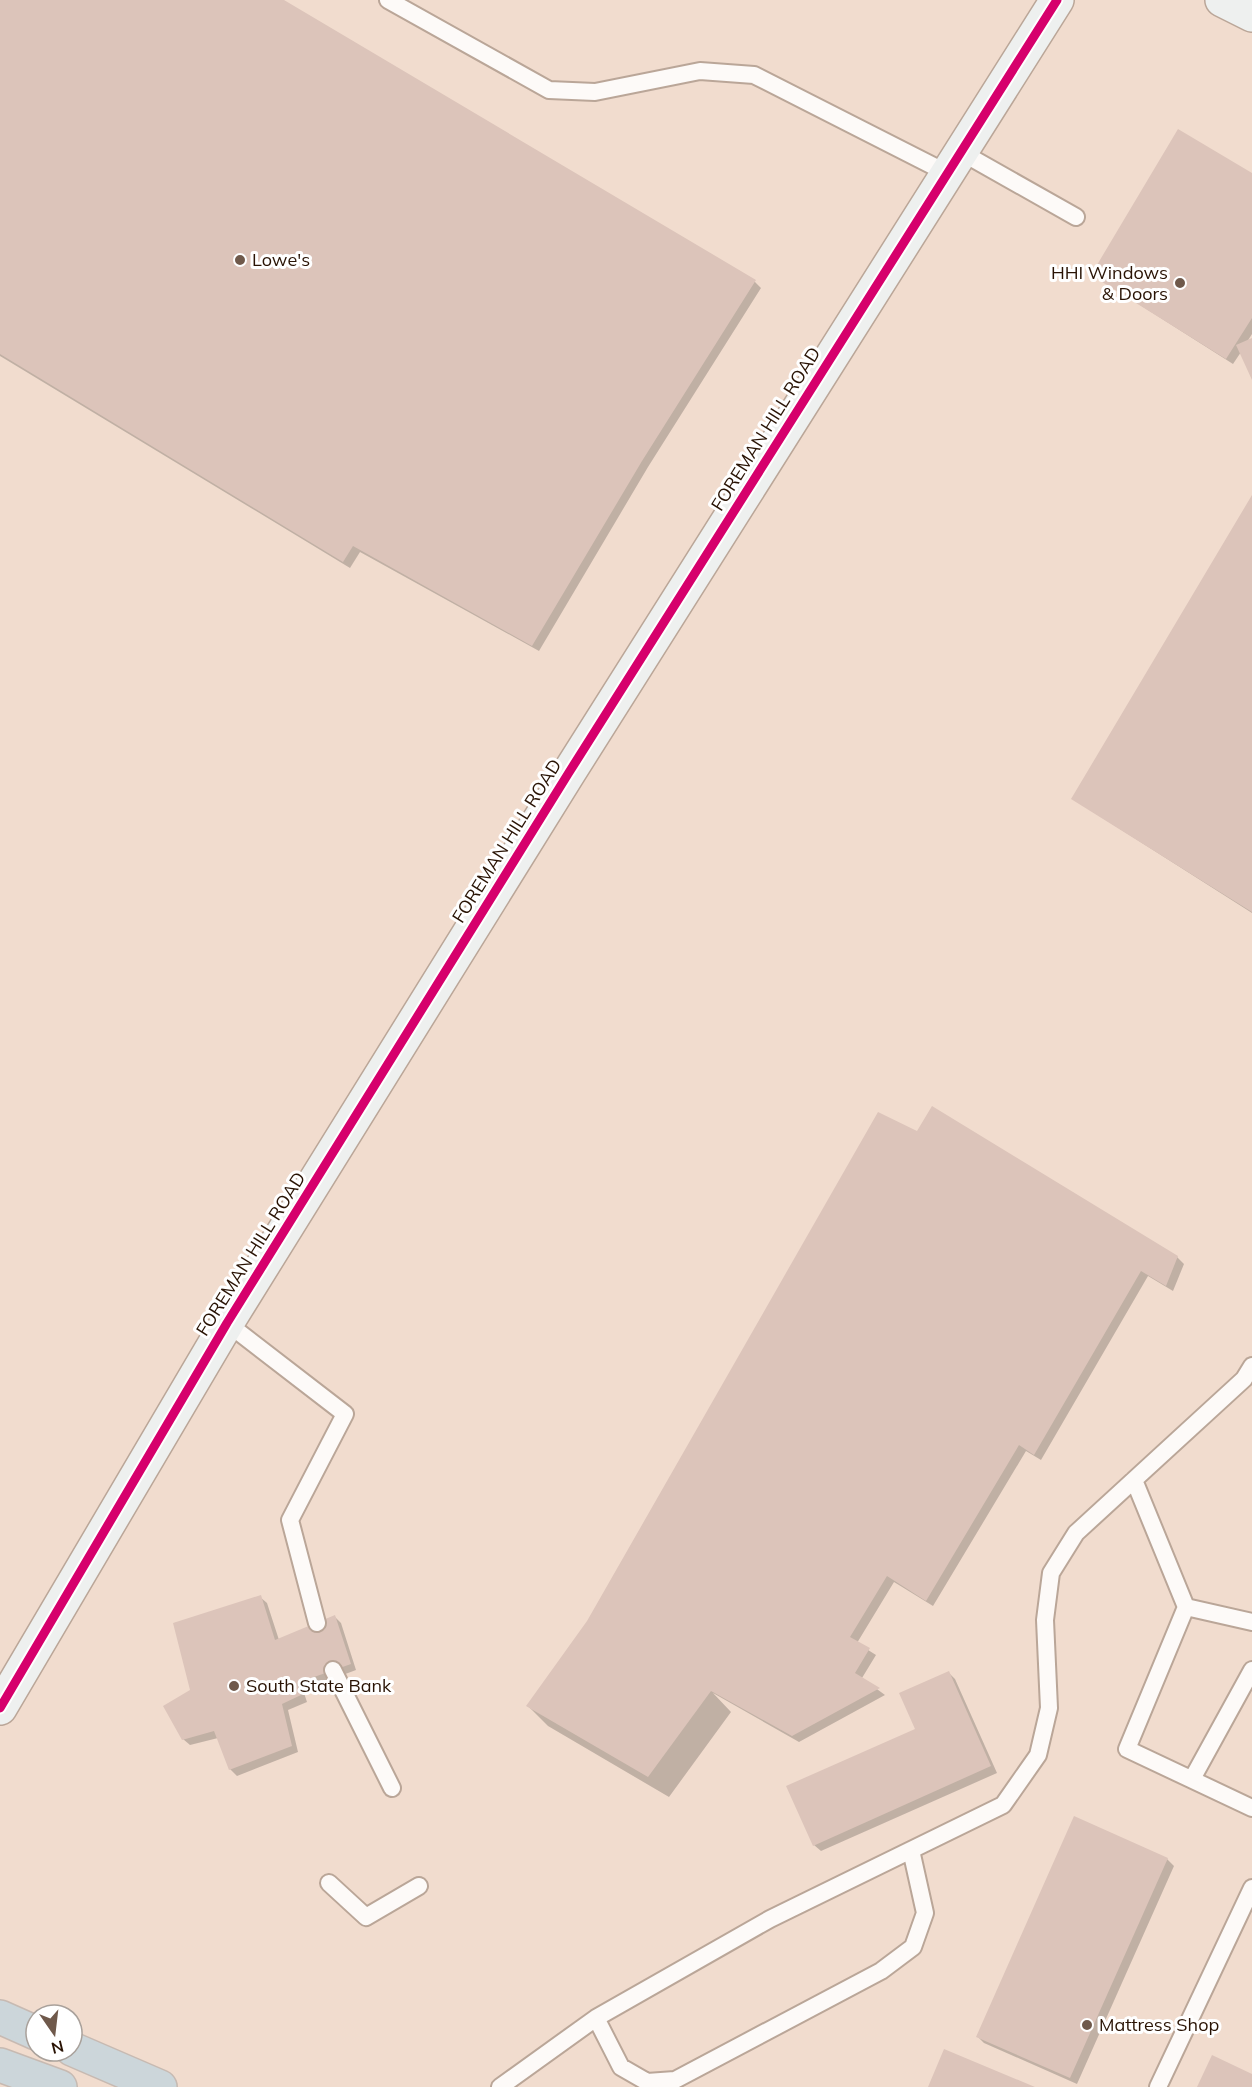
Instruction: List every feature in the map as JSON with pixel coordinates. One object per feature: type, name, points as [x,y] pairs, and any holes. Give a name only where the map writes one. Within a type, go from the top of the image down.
[{"type":"highway","points":[[0,2017],[24,2028]]},
{"type":"highway","points":[[84,2054],[160,2087]]},
{"type":"highway","points":[[0,2065],[60,2087]]},
{"type":"street","name":"FOREMAN HILL ROAD","points":[[0,1708],[227,1323],[568,774],[1057,0]]},
{"type":"street","points":[[1222,0],[1252,15]]},
{"type":"lane","points":[[388,0],[549,90],[595,92],[700,71],[754,75],[1076,217]]},
{"type":"lane","points":[[227,1323],[345,1414],[290,1520],[316,1623]]},
{"type":"lane","points":[[500,2087],[596,2018],[770,1919],[1003,1805],[1038,1755],[1049,1708],[1045,1620],[1051,1573],[1076,1533],[1244,1379],[1252,1366]]},
{"type":"lane","points":[[1134,1480],[1186,1607],[1127,1749],[1252,1808]]},
{"type":"lane","points":[[1186,1607],[1252,1622]]},
{"type":"lane","points":[[333,1670],[392,1788]]},
{"type":"lane","points":[[1192,1779],[1252,1670]]},
{"type":"lane","points":[[596,2018],[621,2067],[647,2082],[675,2080],[871,1977],[914,1947],[925,1913],[911,1850]]},
{"type":"lane","points":[[329,1883],[366,1917],[419,1886]]},
{"type":"lane","points":[[1158,2087],[1252,1888]]},
{"type":"building","points":[[0,0],[284,0],[756,280],[642,461],[532,646],[353,546],[343,562],[0,354]]},
{"type":"building","points":[[1178,129],[1252,173],[1252,318],[1226,359],[1091,275]]},
{"type":"building","points":[[1252,338],[1252,380],[1236,345]]},
{"type":"building","points":[[1252,495],[1252,912],[1071,799]]},
{"type":"building","points":[[932,1106],[1178,1256],[1166,1286],[1141,1271],[1034,1455],[1019,1445],[926,1601],[887,1576],[850,1637],[870,1648],[855,1673],[880,1688],[792,1736],[711,1691],[648,1777],[526,1706],[587,1621],[878,1112],[917,1131]]},
{"type":"building","points":[[261,1595],[275,1640],[335,1615],[351,1664],[297,1683],[301,1695],[282,1704],[292,1746],[229,1770],[214,1731],[182,1740],[163,1706],[190,1690],[173,1623]]},
{"type":"building","points":[[949,1671],[991,1766],[813,1846],[786,1786],[915,1729],[899,1693]]},
{"type":"building","points":[[1074,1816],[1168,1858],[1070,2078],[976,2037]]},
{"type":"building","points":[[944,2049],[1035,2087],[928,2087]]},
{"type":"building","points":[[1212,2055],[1252,2074],[1252,2087],[1197,2087]]},
{"type":"cycle path","points":[[0,1708],[227,1323],[568,774],[1057,0]]},
{"type":"place","name":"Lowe's","points":[[240,260]]},
{"type":"place","name":"HHI Windows & Doors","points":[[1180,283]]},
{"type":"place","name":"South State Bank","points":[[234,1686]]},
{"type":"place","name":"Mattress Shop","points":[[1087,2025]]}]
